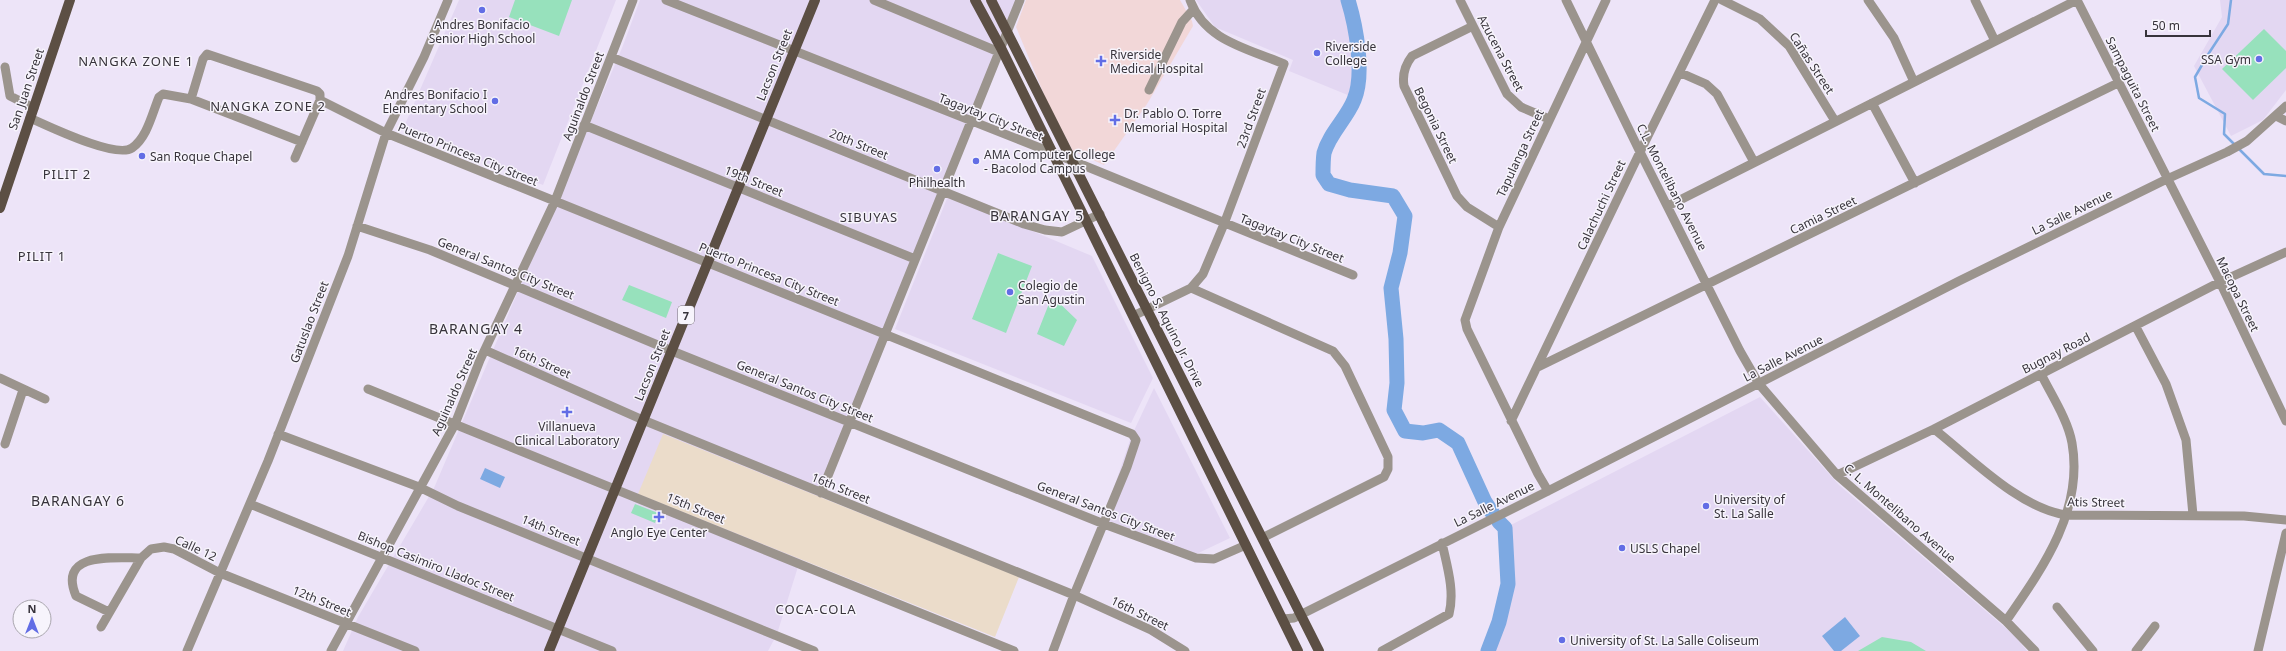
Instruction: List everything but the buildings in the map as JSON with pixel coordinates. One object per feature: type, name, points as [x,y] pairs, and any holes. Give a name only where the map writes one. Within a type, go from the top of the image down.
[{"type":"main road","name":"San Juan Street","points":[[0,208],[70,0]]},
{"type":"main road","name":"Lacson Street","points":[[550,651],[814,0]]},
{"type":"main road","points":[[975,0],[1086,220],[1298,651]]},
{"type":"main road","name":"Benigno S. Aquino Jr. Drive","points":[[991,0],[1100,214],[1238,493],[1302,613],[1319,651]]},
{"type":"main road","points":[[1170,391],[1184,383]]},
{"type":"main road","points":[[1224,500],[1238,493]]},
{"type":"street","name":"Gatuslao Street","points":[[187,651],[250,504],[348,256],[386,133],[424,57],[448,0]]},
{"type":"street","name":"Aguinaldo Street","points":[[331,651],[419,487],[456,424],[485,350],[517,285],[555,201],[633,0]]},
{"type":"street","name":"Tagaytay City Street","points":[[666,0],[971,122],[1073,161],[1224,224],[1353,275]]},
{"type":"street","points":[[874,0],[1000,50]]},
{"type":"street","points":[[821,493],[1020,0]]},
{"type":"street","name":"23rd Street","points":[[1190,0],[1193,10],[1206,28],[1215,35],[1284,64],[1224,224],[1203,274],[1191,288]]},
{"type":"street","name":"Azucena Street","points":[[1460,0],[1507,94],[1521,108],[1549,119]]},
{"type":"street","name":"C.L. Montelibano Avenue","points":[[1566,0],[1640,152],[1759,384]]},
{"type":"street","name":"Tapulanga Street","points":[[1511,420],[1467,329],[1465,320],[1499,227],[1606,0]]},
{"type":"street","name":"Calachuchi Street","points":[[1511,420],[1538,367],[1640,152],[1681,73],[1715,0]]},
{"type":"street","name":"Cañas Street","points":[[1722,0],[1760,19],[1786,42],[1835,121]]},
{"type":"street","points":[[1868,0],[1894,38],[1914,82]]},
{"type":"street","points":[[1975,0],[1995,41]]},
{"type":"street","points":[[1668,206],[2077,0]]},
{"type":"street","name":"Sampaguita Street","points":[[2077,0],[2166,179]]},
{"type":"street","points":[[1149,90],[1182,22],[1193,10]]},
{"type":"street","name":"Begonia Street","points":[[1473,26],[1412,56],[1407,63],[1403,82],[1457,196],[1466,207],[1499,227]]},
{"type":"street","name":"Puerto Princesa City Street","points":[[191,100],[203,58],[207,54],[317,91],[320,100],[386,133],[1132,434],[1135,437],[1135,444],[1104,524]]},
{"type":"street","name":"20th Street","points":[[611,57],[1024,224],[1045,230],[1062,232],[1100,214]]},
{"type":"street","points":[[5,67],[10,96],[32,113],[97,145],[128,151],[138,142],[159,97],[163,94],[191,100],[302,142]]},
{"type":"street","points":[[1681,73],[1706,84],[1717,94],[1754,162]]},
{"type":"street","name":"Camia Street","points":[[1538,367],[1915,184],[2118,83]]},
{"type":"street","points":[[295,158],[320,100]]},
{"type":"street","points":[[1872,103],[1915,184]]},
{"type":"street","name":"La Salle Avenue","points":[[1283,619],[1302,613],[1442,544],[2166,179],[2227,152],[2247,141],[2286,106]]},
{"type":"street","points":[[2276,116],[2286,121]]},
{"type":"street","name":"19th Street","points":[[584,125],[915,259]]},
{"type":"street","name":"Macopa Street","points":[[2166,179],[2220,282],[2286,421]]},
{"type":"street","name":"General Santos City Street","points":[[357,226],[430,250],[517,285],[672,351],[1104,524],[1205,560],[1214,559],[1246,546]]},
{"type":"street","name":"Bugnay Road","points":[[1837,475],[2136,327],[2220,282],[2286,252]]},
{"type":"street","points":[[1133,316],[1191,288],[1333,351],[1345,366],[1388,457],[1388,469],[1384,477],[1262,538]]},
{"type":"street","points":[[2136,327],[2166,384],[2186,440],[2193,515]]},
{"type":"street","name":"16th Street","points":[[485,350],[643,420],[1074,594],[1151,630],[1185,651]]},
{"type":"street","points":[[2006,621],[2054,547],[2066,515],[2072,489],[2074,459],[2072,443],[2069,432],[2041,374]]},
{"type":"street","points":[[0,378],[44,399]]},
{"type":"street","name":"C. L. Montelibano Avenue","points":[[1759,384],[1837,475],[2006,621],[2035,651]]},
{"type":"street","name":"15th Street","points":[[368,389],[616,488],[1014,651]]},
{"type":"street","points":[[5,444],[23,390]]},
{"type":"street","points":[[1511,420],[1548,491]]},
{"type":"street","name":"Atis Street","points":[[1934,428],[2019,497],[2052,513],[2066,515],[2244,516],[2286,520]]},
{"type":"street","name":"14th Street","points":[[278,434],[419,487],[458,506],[814,651]]},
{"type":"street","name":"Bishop Casimiro Lladoc Street","points":[[250,504],[612,651]]},
{"type":"street","points":[[1053,651],[1074,594],[1104,524]]},
{"type":"street","points":[[2258,651],[2286,533]]},
{"type":"street","points":[[1382,651],[1450,614],[1452,605],[1450,580],[1442,544]]},
{"type":"street","name":"Calle 12","points":[[101,627],[141,558],[151,549],[164,547],[174,549],[220,573]]},
{"type":"street","points":[[109,612],[76,596],[73,580],[76,572],[88,560],[96,558],[141,558]]},
{"type":"street","name":"12th Street","points":[[220,573],[415,651]]},
{"type":"street","points":[[2057,607],[2093,651]]},
{"type":"street","points":[[2136,651],[2155,626]]},
{"type":"shaded area","name":"Andres Bonifacio I Elementary School","points":[[459,0],[616,0],[543,185],[403,129]]},
{"type":"shaded area","points":[[640,0],[1020,0],[821,493],[777,634],[768,651],[343,651],[358,617],[434,488],[622,48]]},
{"type":"shaded area","name":"Riverside Medical Hospital","points":[[1026,0],[1180,0],[1192,21],[1193,26],[1147,104],[1104,165],[1073,151],[1048,104],[1016,27]]},
{"type":"shaded area","name":"Riverside College","points":[[1196,0],[1348,0],[1352,13],[1357,46],[1359,77],[1355,98],[1289,71],[1293,60],[1215,27]]},
{"type":"shaded area","points":[[2220,0],[2286,0],[2286,90],[2263,120],[2231,136],[2194,66],[2222,17]]},
{"type":"shaded area","name":"Colegio de San Agustin","points":[[948,196],[1092,256],[1153,378],[1131,423],[895,329]]},
{"type":"shaded area","points":[[1154,388],[1230,538],[1190,557],[1103,520],[1131,437]]},
{"type":"shaded area","name":"University of St. La Salle","points":[[1760,397],[1839,485],[2016,637],[2027,651],[1488,651],[1499,622],[1508,584],[1505,528]]},
{"type":"shaded area","points":[[663,434],[1019,577],[995,637],[638,494]]},
{"type":"green space","points":[[515,0],[572,0],[559,36],[509,17]]},
{"type":"green space","name":"SSA Gym","points":[[2264,29],[2286,51],[2286,68],[2253,100],[2222,69]]},
{"type":"green space","points":[[998,253],[1032,266],[1006,333],[972,319]]},
{"type":"green space","points":[[629,285],[672,302],[666,318],[622,300]]},
{"type":"green space","points":[[1052,296],[1077,320],[1064,346],[1037,334]]},
{"type":"green space","points":[[635,504],[658,513],[655,523],[631,513]]},
{"type":"green space","points":[[1882,637],[1911,642],[1926,651],[1858,651]]},
{"type":"water","points":[[485,468],[505,477],[500,488],[480,479]]},
{"type":"water","points":[[1845,617],[1860,636],[1841,651],[1834,651],[1822,636]]},
{"type":"waterway","points":[[1348,0],[1356,36],[1359,77],[1351,107],[1326,146],[1324,153],[1323,175],[1329,184],[1350,190],[1393,196],[1405,216],[1400,253],[1391,288],[1396,339],[1397,383],[1394,410],[1405,431],[1423,433],[1439,430],[1458,443],[1485,502],[1493,514]]},
{"type":"waterway","points":[[2231,0],[2228,24],[2195,77],[2199,98],[2225,114],[2224,134],[2264,174],[2286,176]]},
{"type":"waterway","points":[[1488,651],[1499,622],[1508,584],[1505,528],[1499,522]]},
{"type":"place","name":"Andres Bonifacio Senior High School","points":[[482,10]]},
{"type":"place","name":"Riverside College","points":[[1317,53]]},
{"type":"place","name":"SSA Gym","points":[[2259,59]]},
{"type":"place","name":"Riverside Medical Hospital","points":[[1101,61]]},
{"type":"place","name":"Andres Bonifacio I Elementary School","points":[[495,101]]},
{"type":"place","name":"Dr. Pablo O. Torre Memorial Hospital","points":[[1115,120]]},
{"type":"place","name":"San Roque Chapel","points":[[142,156]]},
{"type":"place","name":"AMA Computer College - Bacolod Campus","points":[[976,161]]},
{"type":"place","name":"Philhealth","points":[[937,169]]},
{"type":"place","name":"Colegio de San Agustin","points":[[1010,292]]},
{"type":"place","name":"Villanueva Clinical Laboratory","points":[[567,412]]},
{"type":"place","name":"University of St. La Salle","points":[[1706,506]]},
{"type":"place","name":"Anglo Eye Center","points":[[659,517]]},
{"type":"place","name":"USLS Chapel","points":[[1622,548]]},
{"type":"place","name":"University of St. La Salle Coliseum","points":[[1562,640]]},
{"type":"district","name":"NANGKA ZONE 1","points":[[136,61]]},
{"type":"district","name":"NANGKA ZONE 2","points":[[268,106]]},
{"type":"district","name":"PILIT 2","points":[[67,174]]},
{"type":"district","name":"BARANGAY 5","points":[[1037,215]]},
{"type":"district","name":"SIBUYAS","points":[[869,217]]},
{"type":"district","name":"PILIT 1","points":[[42,256]]},
{"type":"district","name":"BARANGAY 4","points":[[476,328]]},
{"type":"district","name":"BARANGAY 6","points":[[78,500]]},
{"type":"district","name":"COCA-COLA","points":[[816,609]]}]
